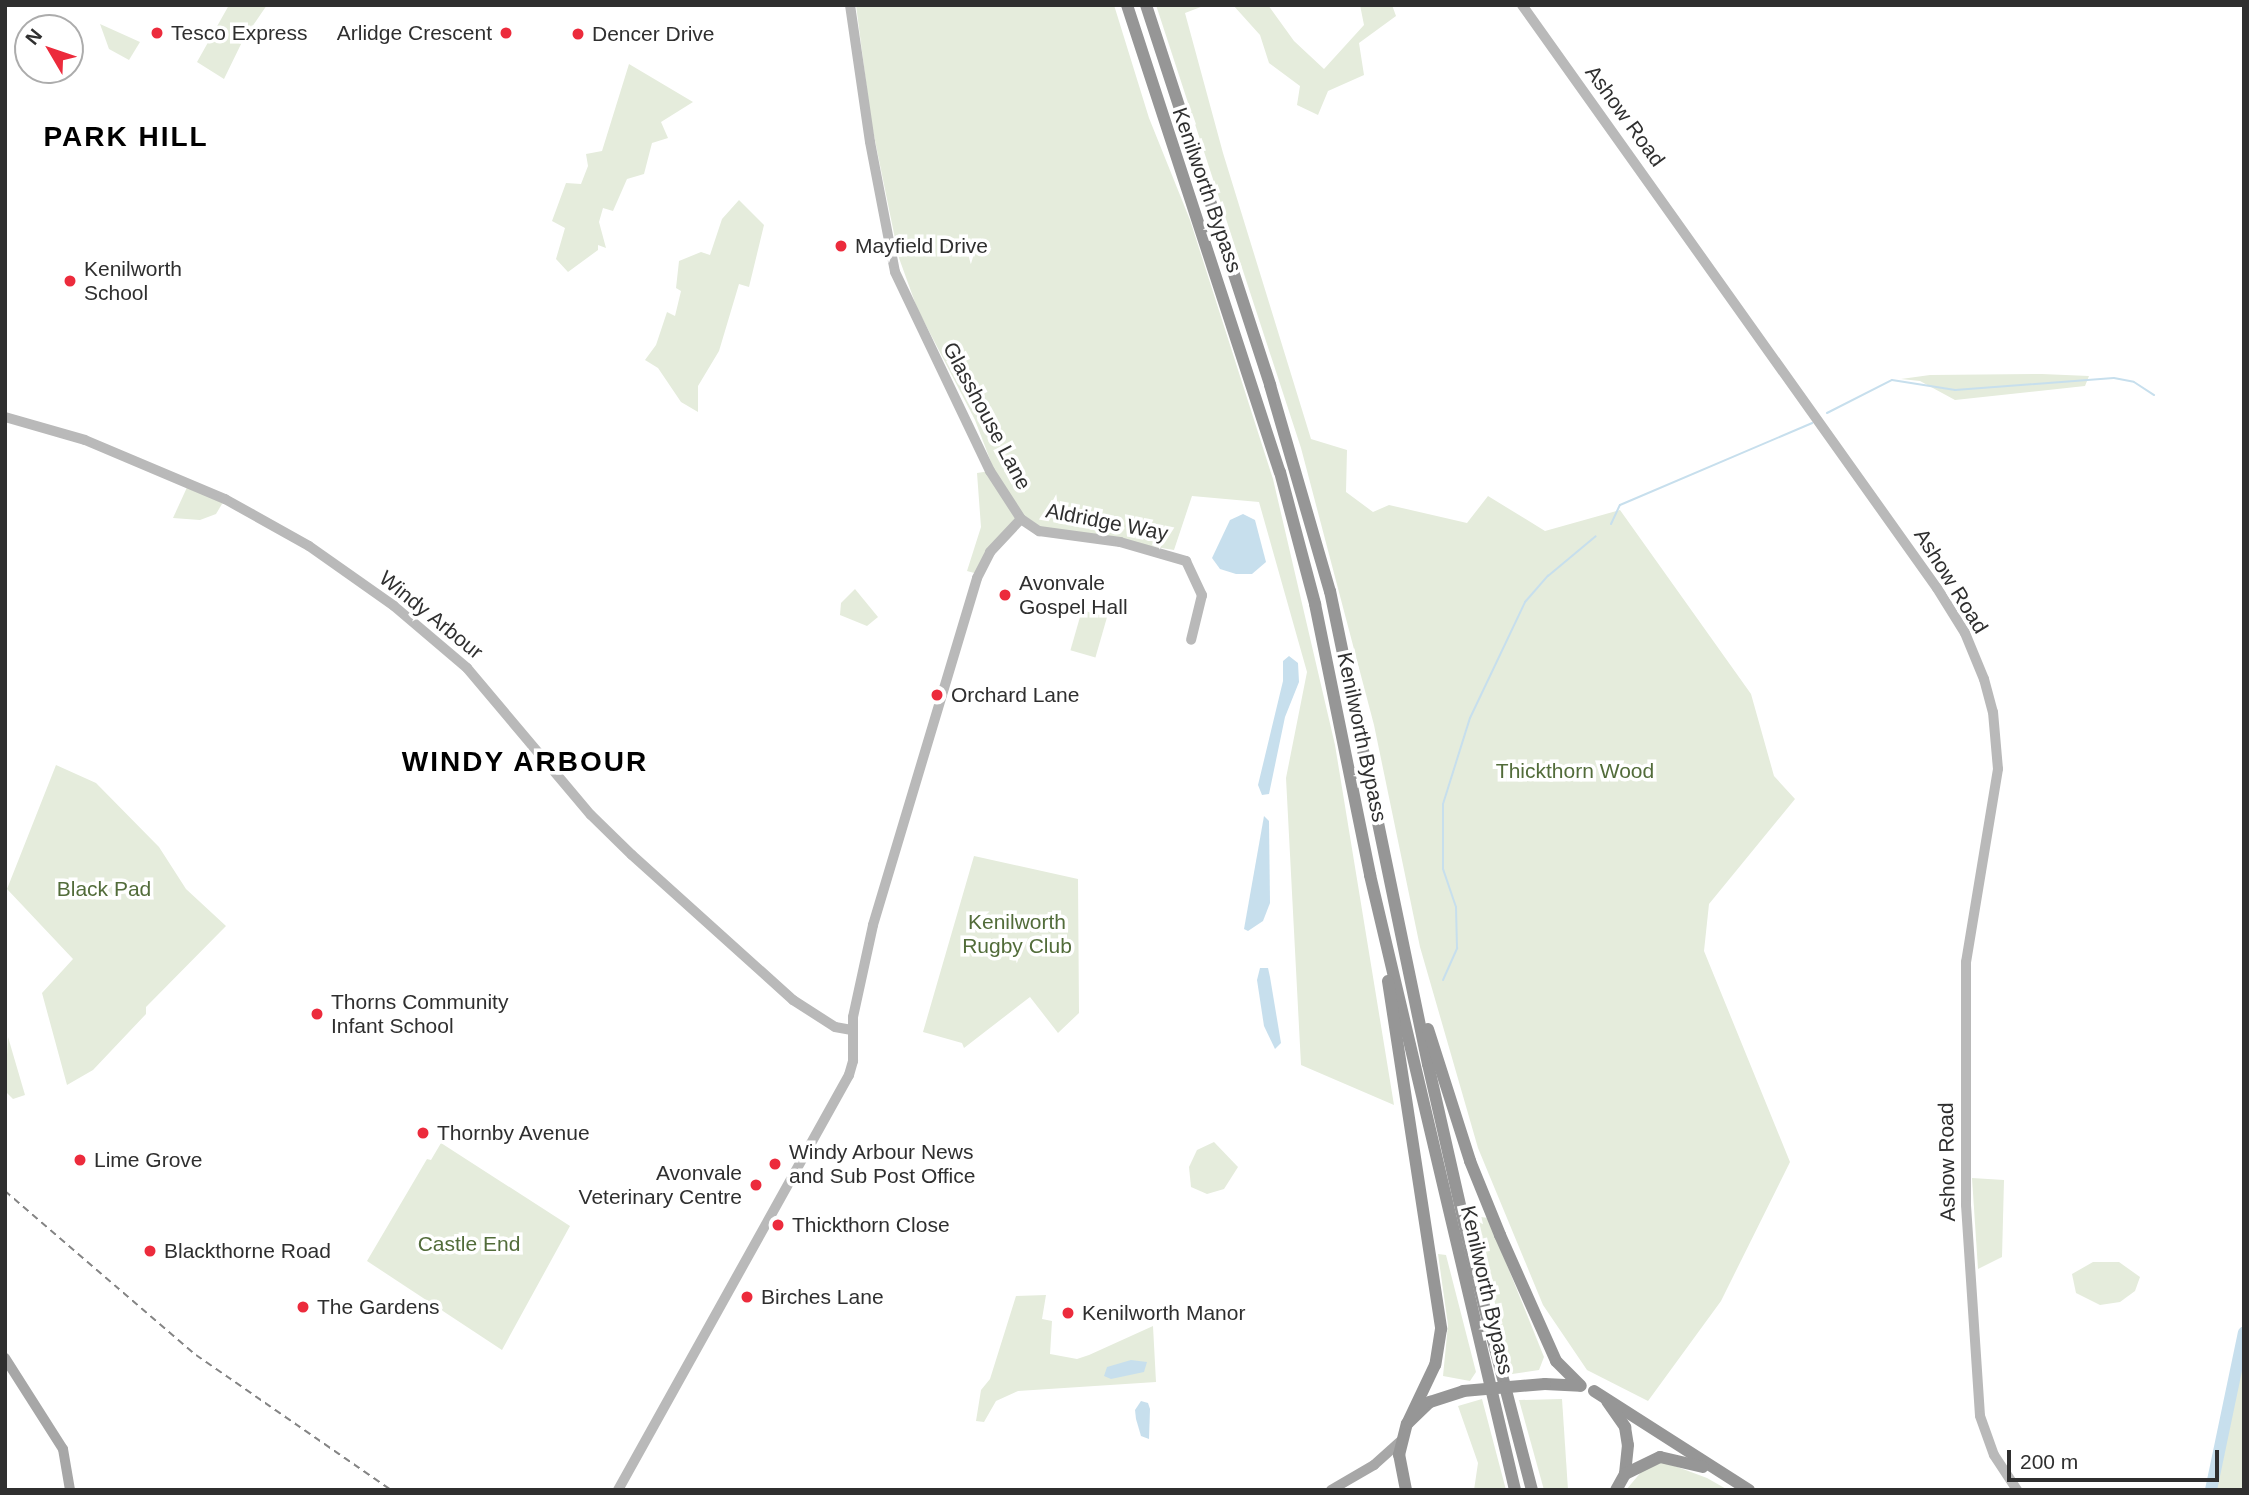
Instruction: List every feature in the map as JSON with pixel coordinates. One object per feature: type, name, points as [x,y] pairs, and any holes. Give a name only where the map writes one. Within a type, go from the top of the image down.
[{"type":"highway","name":"Kenilworth Bypass","points":[[1127,5],[1280,472],[1315,604],[1381,919],[1516,1490]]},
{"type":"highway","name":"Kenilworth Bypass","points":[[1146,5],[1270,385],[1330,591],[1477,1279],[1532,1490]]},
{"type":"highway","points":[[1381,919],[1441,1329],[1435,1365],[1401,1441],[1399,1468],[1406,1490]]},
{"type":"highway","points":[[1405,952],[1471,1161],[1500,1235],[1556,1361],[1618,1413],[1625,1427],[1629,1454],[1619,1485]]},
{"type":"highway","points":[[1407,1424],[1430,1402],[1463,1391],[1545,1384],[1588,1389],[1713,1471],[1749,1490]]},
{"type":"highway","points":[[1619,1485],[1660,1457],[1713,1471]]},
{"type":"main road","points":[[5,1358],[63,1449],[69,1490]]},
{"type":"main road","points":[[1331,1490],[1374,1465],[1401,1441]]},
{"type":"street","name":"Glasshouse Lane","points":[[850,5],[867,130],[895,272],[990,471],[1021,519],[990,552],[976,579],[873,925],[852,1030]]},
{"type":"street","name":"Ashow Road","points":[[1522,5],[1937,589],[1965,634],[1984,679],[1993,712],[1998,769],[1966,962],[1966,1205],[1980,1416],[1994,1455],[2017,1490]]},
{"type":"street","name":"Windy Arbour","points":[[5,417],[85,440],[225,499],[309,546],[394,606],[467,668],[591,815],[631,853],[793,1000],[835,1027],[852,1030]]},
{"type":"street","name":"Aldridge Way","points":[[1021,519],[1044,533],[1120,542],[1186,561],[1202,595],[1191,640]]},
{"type":"street","points":[[618,1490],[849,1075],[853,1061],[852,1030]]},
{"type":"green space","points":[[229,5],[267,5],[243,40],[224,79],[197,62]]},
{"type":"green space","points":[[856,5],[1114,5],[1149,118],[1190,220],[1273,479],[1335,745],[1394,1105],[1301,1065],[1286,778],[1307,672],[1259,502],[1192,496],[1174,550],[1044,529],[1022,514],[994,470],[975,420],[917,308],[899,258],[871,121]]},
{"type":"green space","name":"Thickthorn Wood","points":[[1156,5],[1206,5],[1185,13],[1223,153],[1311,439],[1347,450],[1346,492],[1373,512],[1389,505],[1467,523],[1488,496],[1545,531],[1620,510],[1751,694],[1774,776],[1795,799],[1709,904],[1704,951],[1790,1162],[1721,1301],[1648,1401],[1587,1370],[1543,1305],[1478,1148],[1420,947],[1374,725],[1301,448]]},
{"type":"green space","points":[[1233,5],[1268,5],[1294,41],[1324,69],[1364,25],[1360,5],[1392,5],[1396,16],[1359,43],[1364,75],[1328,91],[1318,115],[1297,105],[1300,86],[1269,63],[1260,35]]},
{"type":"green space","points":[[100,24],[140,42],[129,60],[109,49]]},
{"type":"green space","points":[[629,64],[693,102],[661,122],[668,138],[652,143],[644,174],[627,179],[613,211],[603,208],[599,222],[606,248],[598,245],[598,250],[568,272],[556,259],[565,228],[552,221],[566,183],[581,184],[588,166],[586,154],[602,151]]},
{"type":"green space","points":[[739,200],[764,225],[749,287],[739,284],[719,351],[698,386],[698,412],[681,402],[658,368],[645,360],[656,345],[667,312],[675,316],[681,291],[676,288],[679,261],[701,252],[710,255],[722,219]]},
{"type":"green space","points":[[1930,375],[2089,376],[2085,386],[1955,400],[1920,381],[1901,379]]},
{"type":"green space","points":[[990,471],[1021,519],[978,574],[967,571],[981,527],[977,473]]},
{"type":"green space","points":[[189,483],[225,499],[216,514],[200,520],[173,518]]},
{"type":"green space","points":[[855,589],[878,617],[867,626],[840,615],[841,603]]},
{"type":"green space","points":[[1082,610],[1107,617],[1095,658],[1070,650]]},
{"type":"green space","name":"Black Pad","points":[[56,765],[96,783],[159,847],[186,889],[226,926],[146,1007],[146,1014],[93,1070],[67,1085],[42,993],[73,959],[7,889]]},
{"type":"green space","name":"Kenilworth Rugby Club","points":[[974,856],[1078,879],[1079,1013],[1058,1033],[1030,997],[964,1048],[962,1043],[923,1032]]},
{"type":"green space","points":[[8,1037],[25,1095],[13,1099],[5,1091]]},
{"type":"green space","points":[[1214,1142],[1238,1167],[1224,1189],[1207,1194],[1191,1187],[1189,1167],[1197,1150]]},
{"type":"green space","name":"Castle End","points":[[441,1143],[570,1226],[502,1350],[367,1261],[427,1159],[431,1160]]},
{"type":"green space","points":[[1972,1178],[2004,1180],[2002,1257],[1978,1269]]},
{"type":"green space","points":[[1474,1216],[1488,1218],[1544,1357],[1539,1370],[1512,1374]]},
{"type":"green space","points":[[1438,1254],[1446,1255],[1476,1372],[1470,1381],[1443,1376],[1448,1325]]},
{"type":"green space","points":[[2093,1262],[2119,1262],[2140,1277],[2135,1291],[2120,1302],[2100,1305],[2076,1293],[2072,1274]]},
{"type":"green space","points":[[1046,1295],[1042,1319],[1052,1321],[1050,1354],[1077,1359],[1153,1326],[1156,1382],[1018,1391],[996,1401],[984,1422],[976,1421],[981,1390],[990,1379],[1016,1296]]},
{"type":"green space","points":[[2244,1332],[2244,1490],[2211,1490],[2243,1346]]},
{"type":"green space","points":[[1482,1399],[1506,1490],[1474,1490],[1478,1463],[1458,1406]]},
{"type":"green space","points":[[1562,1399],[1568,1490],[1544,1490],[1519,1400]]},
{"type":"green space","points":[[1664,1462],[1707,1478],[1728,1490],[1626,1490],[1647,1465]]},
{"type":"water","points":[[1243,514],[1255,520],[1266,562],[1252,574],[1236,574],[1220,569],[1212,558],[1230,520]]},
{"type":"water","points":[[1289,656],[1298,663],[1299,682],[1285,717],[1269,794],[1262,795],[1258,785],[1283,681],[1283,661]]},
{"type":"water","points":[[1264,816],[1269,821],[1270,903],[1263,921],[1248,931],[1244,929]]},
{"type":"water","points":[[1260,968],[1268,968],[1270,977],[1281,1043],[1275,1049],[1264,1026],[1257,980]]},
{"type":"water","points":[[1131,1360],[1147,1362],[1144,1372],[1111,1379],[1104,1376],[1107,1367]]},
{"type":"water","points":[[1141,1401],[1148,1403],[1150,1409],[1149,1439],[1141,1436],[1136,1419],[1135,1410]]},
{"type":"waterway","points":[[1827,413],[1892,380],[1955,390],[2114,378],[2134,382],[2154,395]]},
{"type":"waterway","points":[[1611,524],[1620,505],[1812,423]]},
{"type":"waterway","points":[[1443,980],[1457,948],[1456,907],[1443,869],[1443,804],[1470,718],[1525,602],[1548,576],[1596,536]]},
{"type":"waterway","points":[[2211,1490],[2244,1332]]},
{"type":"railway","points":[[5,1191],[196,1355],[391,1490]]},
{"type":"place","name":"Tesco Express","points":[[157,33]]},
{"type":"place","name":"Arlidge Crescent","points":[[506,33]]},
{"type":"place","name":"Dencer Drive","points":[[578,34]]},
{"type":"place","name":"Mayfield Drive","points":[[841,246]]},
{"type":"place","name":"Kenilworth School","points":[[70,281]]},
{"type":"place","name":"Avonvale Gospel Hall","points":[[1005,595]]},
{"type":"place","name":"Orchard Lane","points":[[937,695]]},
{"type":"place","name":"Thorns Community Infant School","points":[[317,1014]]},
{"type":"place","name":"Thornby Avenue","points":[[423,1133]]},
{"type":"place","name":"Lime Grove","points":[[80,1160]]},
{"type":"place","name":"Windy Arbour News and Sub Post Office","points":[[775,1164]]},
{"type":"place","name":"Avonvale Veterinary Centre","points":[[756,1185]]},
{"type":"place","name":"Thickthorn Close","points":[[778,1225]]},
{"type":"place","name":"Blackthorne Road","points":[[150,1251]]},
{"type":"place","name":"Birches Lane","points":[[747,1297]]},
{"type":"place","name":"The Gardens","points":[[303,1307]]},
{"type":"place","name":"Kenilworth Manor","points":[[1068,1313]]},
{"type":"district","name":"PARK HILL","points":[[126,137]]},
{"type":"district","name":"WINDY ARBOUR","points":[[525,762]]}]
